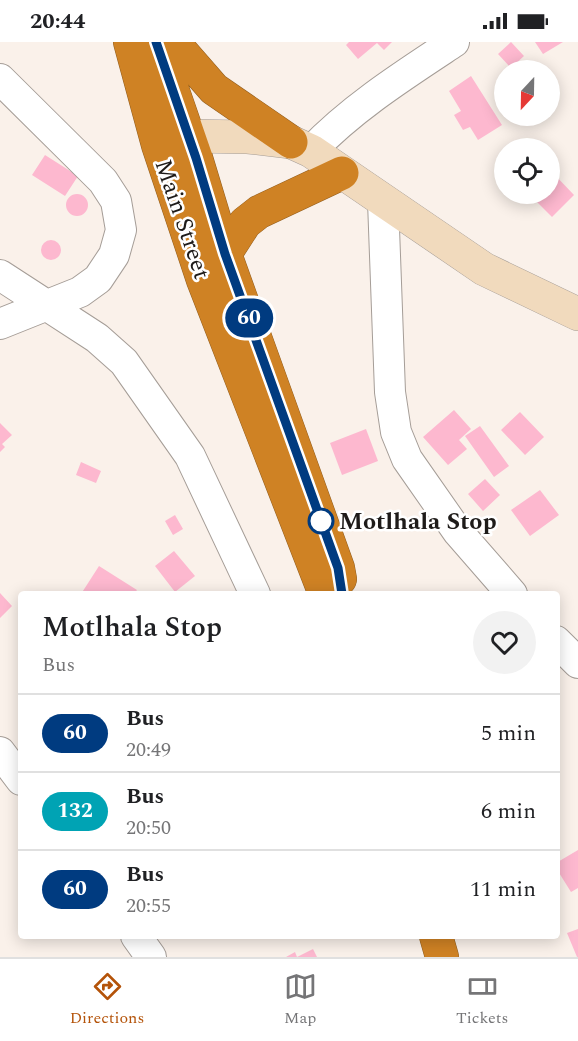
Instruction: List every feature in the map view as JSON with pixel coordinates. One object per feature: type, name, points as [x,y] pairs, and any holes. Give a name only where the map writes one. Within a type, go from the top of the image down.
[{"type":"highway","name":"Main Street","points":[[130,42],[225,254],[338,568],[342,591]]},
{"type":"highway","name":"Main Street","points":[[156,42],[202,280],[324,591]]},
{"type":"highway","points":[[173,42],[214,89],[301,147]]},
{"type":"highway","points":[[225,254],[245,223],[259,212],[342,173]]},
{"type":"highway","points":[[436,939],[442,957]]},
{"type":"street","points":[[301,147],[454,42]]},
{"type":"street","points":[[0,79],[104,181],[116,201],[122,230],[114,255],[98,279],[80,292],[0,324]]},
{"type":"street","points":[[177,151],[248,137],[301,147],[484,269],[578,314]]},
{"type":"street","points":[[177,151],[270,158],[342,173]]},
{"type":"street","points":[[383,201],[390,392],[396,432],[407,459],[458,531],[509,591]]},
{"type":"street","points":[[0,275],[97,338],[124,362],[190,456],[254,591]]},
{"type":"street","points":[[560,644],[578,663]]},
{"type":"street","points":[[0,752],[18,776]]},
{"type":"street","points":[[138,939],[152,957]]},
{"type":"building","points":[[349,42],[392,42],[384,50],[377,43],[358,59],[346,45]]},
{"type":"building","points":[[511,42],[524,56],[520,60],[504,60],[498,54]]},
{"type":"building","points":[[535,42],[563,42],[543,54]]},
{"type":"building","points":[[471,76],[494,112],[494,126],[500,126],[478,140],[470,127],[463,130],[454,115],[461,111],[449,91]]},
{"type":"building","points":[[45,155],[78,176],[65,196],[32,175]]},
{"type":"building","points":[[560,180],[574,195],[552,217],[539,204],[560,204]]},
{"type":"building","points":[[77,194],[85,197],[88,205],[85,213],[77,216],[69,213],[66,205],[69,197]]},
{"type":"building","points":[[47,240],[55,240],[61,246],[61,254],[55,260],[47,260],[41,254],[41,246]]},
{"type":"building","points":[[454,410],[471,429],[459,440],[467,449],[448,465],[423,437]]},
{"type":"building","points":[[520,412],[544,437],[525,455],[501,430]]},
{"type":"building","points":[[0,423],[12,435],[2,444],[5,447],[0,452]]},
{"type":"building","points":[[480,426],[509,466],[494,477],[465,436]]},
{"type":"building","points":[[366,429],[378,461],[342,475],[330,443]]},
{"type":"building","points":[[81,462],[101,471],[96,483],[76,475]]},
{"type":"building","points":[[485,479],[500,495],[483,511],[468,494]]},
{"type":"building","points":[[540,490],[559,515],[530,536],[511,510]]},
{"type":"building","points":[[175,515],[183,529],[173,535],[165,521]]},
{"type":"building","points":[[174,551],[195,576],[174,591],[155,566]]},
{"type":"building","points":[[99,566],[137,590],[136,591],[83,591]]},
{"type":"building","points":[[0,593],[12,606],[0,618]]},
{"type":"building","points":[[578,850],[578,888],[571,892],[560,874],[560,861]]},
{"type":"building","points":[[578,929],[578,957],[577,957],[567,933]]},
{"type":"building","points":[[313,949],[317,957],[297,957]]},
{"type":"building","points":[[295,952],[297,957],[286,957]]},
{"type":"bus line","name":"60","points":[[156,42],[196,158],[225,254],[338,568],[342,591]]},
{"type":"place","name":"Motlhala Stop","points":[[321,521]]}]
